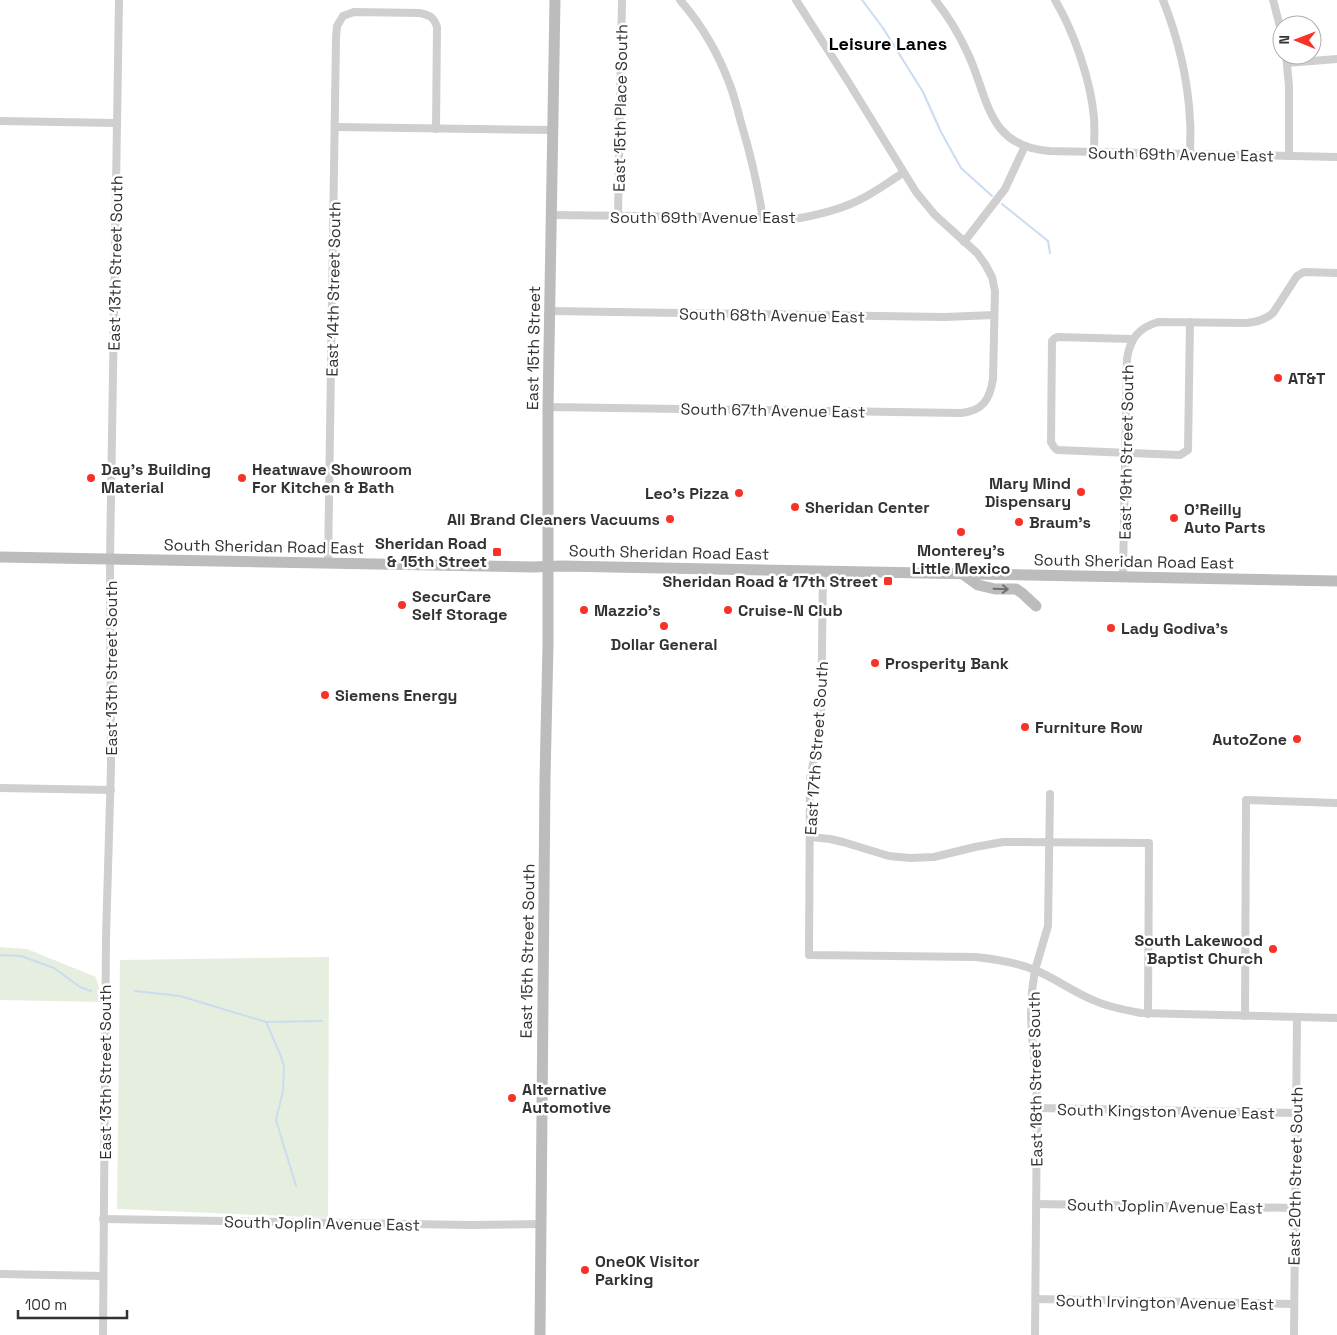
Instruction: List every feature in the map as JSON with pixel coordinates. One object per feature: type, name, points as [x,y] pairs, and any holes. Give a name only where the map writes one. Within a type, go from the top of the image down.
[{"type":"main road","points":[[553,130],[555,0]]},
{"type":"main road","name":"East 15th Street","points":[[548,567],[548,407],[553,130]]},
{"type":"main road","name":"South Sheridan Road East","points":[[0,557],[1337,581]]},
{"type":"main road","name":"East 15th Street South","points":[[540,1335],[548,567]]},
{"type":"main road","points":[[963,574],[978,585],[994,589],[1016,589],[1036,606]]},
{"type":"street","name":"East 13th Street South","points":[[103,1335],[106,936],[111,790],[110,559],[119,0]]},
{"type":"street","name":"East 15th Place South","points":[[618,216],[622,0]]},
{"type":"street","points":[[680,0],[688,9],[716,53],[730,84],[758,185],[763,219]]},
{"type":"street","points":[[796,0],[850,83],[916,192],[935,215],[978,253],[985,264],[992,277],[995,291],[994,315]]},
{"type":"street","points":[[936,0],[968,54],[992,118],[1004,133],[1014,141],[1025,146],[1005,189],[964,242]]},
{"type":"street","points":[[1055,0],[1078,52],[1086,79],[1094,118],[1094,153]]},
{"type":"street","points":[[1163,0],[1174,30],[1184,76],[1190,120],[1190,154]]},
{"type":"street","points":[[1273,0],[1277,15]]},
{"type":"street","name":"East 14th Street South","points":[[328,563],[336,38],[337,26],[343,16],[354,12],[420,13],[434,19],[436,26],[436,129]]},
{"type":"street","points":[[1322,59],[1337,59]]},
{"type":"street","points":[[1287,65],[1290,105],[1289,156]]},
{"type":"street","points":[[0,122],[117,123]]},
{"type":"street","points":[[336,127],[553,130]]},
{"type":"street","name":"South 69th Avenue East","points":[[1025,146],[1038,150],[1094,153],[1337,157]]},
{"type":"street","name":"South 69th Avenue East","points":[[552,216],[800,218],[847,206],[864,198],[903,173]]},
{"type":"street","points":[[1190,322],[1188,450],[1180,455],[1057,450],[1054,447],[1052,442],[1052,341],[1055,338],[1132,339],[1140,331],[1158,322],[1190,322],[1246,323],[1257,322],[1268,318],[1273,313],[1297,276],[1304,272],[1337,272]]},
{"type":"street","name":"South 68th Avenue East","points":[[550,311],[945,317],[994,315]]},
{"type":"street","name":"South 67th Avenue East","points":[[548,407],[967,413],[979,408],[990,395],[993,379],[994,315]]},
{"type":"street","name":"East 19th Street South","points":[[1124,577],[1127,359],[1132,339]]},
{"type":"street","name":"East 17th Street South","points":[[823,572],[821,723],[810,779],[809,955],[975,958],[1005,961],[1035,970]]},
{"type":"street","points":[[0,788],[111,790]]},
{"type":"street","name":"East 18th Street South","points":[[1035,1335],[1037,1108],[1031,1016],[1035,970],[1048,926],[1050,794]]},
{"type":"street","points":[[1244,1016],[1246,800],[1337,803]]},
{"type":"street","points":[[810,837],[830,839],[889,856],[910,858],[934,857],[1003,842],[1149,843],[1148,1014]]},
{"type":"street","points":[[1035,970],[1092,1000],[1121,1010],[1148,1014],[1337,1018]]},
{"type":"street","name":"East 20th Street South","points":[[1294,1335],[1297,1017]]},
{"type":"street","name":"South Kingston Avenue East","points":[[1037,1108],[1296,1113]]},
{"type":"street","name":"South Joplin Avenue East","points":[[1036,1204],[1295,1208]]},
{"type":"street","name":"South Joplin Avenue East","points":[[103,1220],[470,1225],[541,1224]]},
{"type":"street","points":[[0,1274],[103,1276]]},
{"type":"street","name":"South Irvington Avenue East","points":[[1036,1299],[1294,1304]]},
{"type":"green space","points":[[0,947],[27,949],[96,977],[103,1002],[0,1000]]},
{"type":"green space","points":[[329,957],[328,1218],[117,1209],[120,960]]},
{"type":"waterway","points":[[862,0],[883,28],[923,92],[941,132],[961,168],[992,196]]},
{"type":"waterway","points":[[1002,204],[1048,241],[1050,253]]},
{"type":"waterway","points":[[0,955],[21,956],[54,968],[80,987],[91,991]]},
{"type":"waterway","points":[[135,991],[180,996],[266,1022],[322,1021]]},
{"type":"waterway","points":[[266,1022],[284,1066],[283,1091],[276,1120],[296,1186]]},
{"type":"place","name":"AT&T","points":[[1278,378]]},
{"type":"place","name":"Day's Building Material","points":[[91,478]]},
{"type":"place","name":"Heatwave Showroom For Kitchen & Bath","points":[[242,478]]},
{"type":"place","name":"Mary Mind Dispensary","points":[[1081,492]]},
{"type":"place","name":"Leo's Pizza","points":[[739,493]]},
{"type":"place","name":"Sheridan Center","points":[[795,507]]},
{"type":"place","name":"O'Reilly Auto Parts","points":[[1174,518]]},
{"type":"place","name":"All Brand Cleaners Vacuums","points":[[670,519]]},
{"type":"place","name":"Braum's","points":[[1019,522]]},
{"type":"place","name":"Monterey's Little Mexico","points":[[961,532]]},
{"type":"place","name":"Sheridan Road & 15th Street","points":[[497,552]]},
{"type":"place","name":"Sheridan Road & 17th Street","points":[[888,581]]},
{"type":"place","name":"SecurCare Self Storage","points":[[402,605]]},
{"type":"place","name":"Mazzio's","points":[[584,610]]},
{"type":"place","name":"Cruise-N Club","points":[[728,610]]},
{"type":"place","name":"Dollar General","points":[[664,626]]},
{"type":"place","name":"Lady Godiva's","points":[[1111,628]]},
{"type":"place","name":"Prosperity Bank","points":[[875,663]]},
{"type":"place","name":"Siemens Energy","points":[[325,695]]},
{"type":"place","name":"Furniture Row","points":[[1025,727]]},
{"type":"place","name":"AutoZone","points":[[1297,739]]},
{"type":"place","name":"South Lakewood Baptist Church","points":[[1273,949]]},
{"type":"place","name":"Alternative Automotive","points":[[512,1098]]},
{"type":"place","name":"OneOK Visitor Parking","points":[[585,1270]]},
{"type":"district","name":"Leisure Lanes","points":[[888,44]]}]
